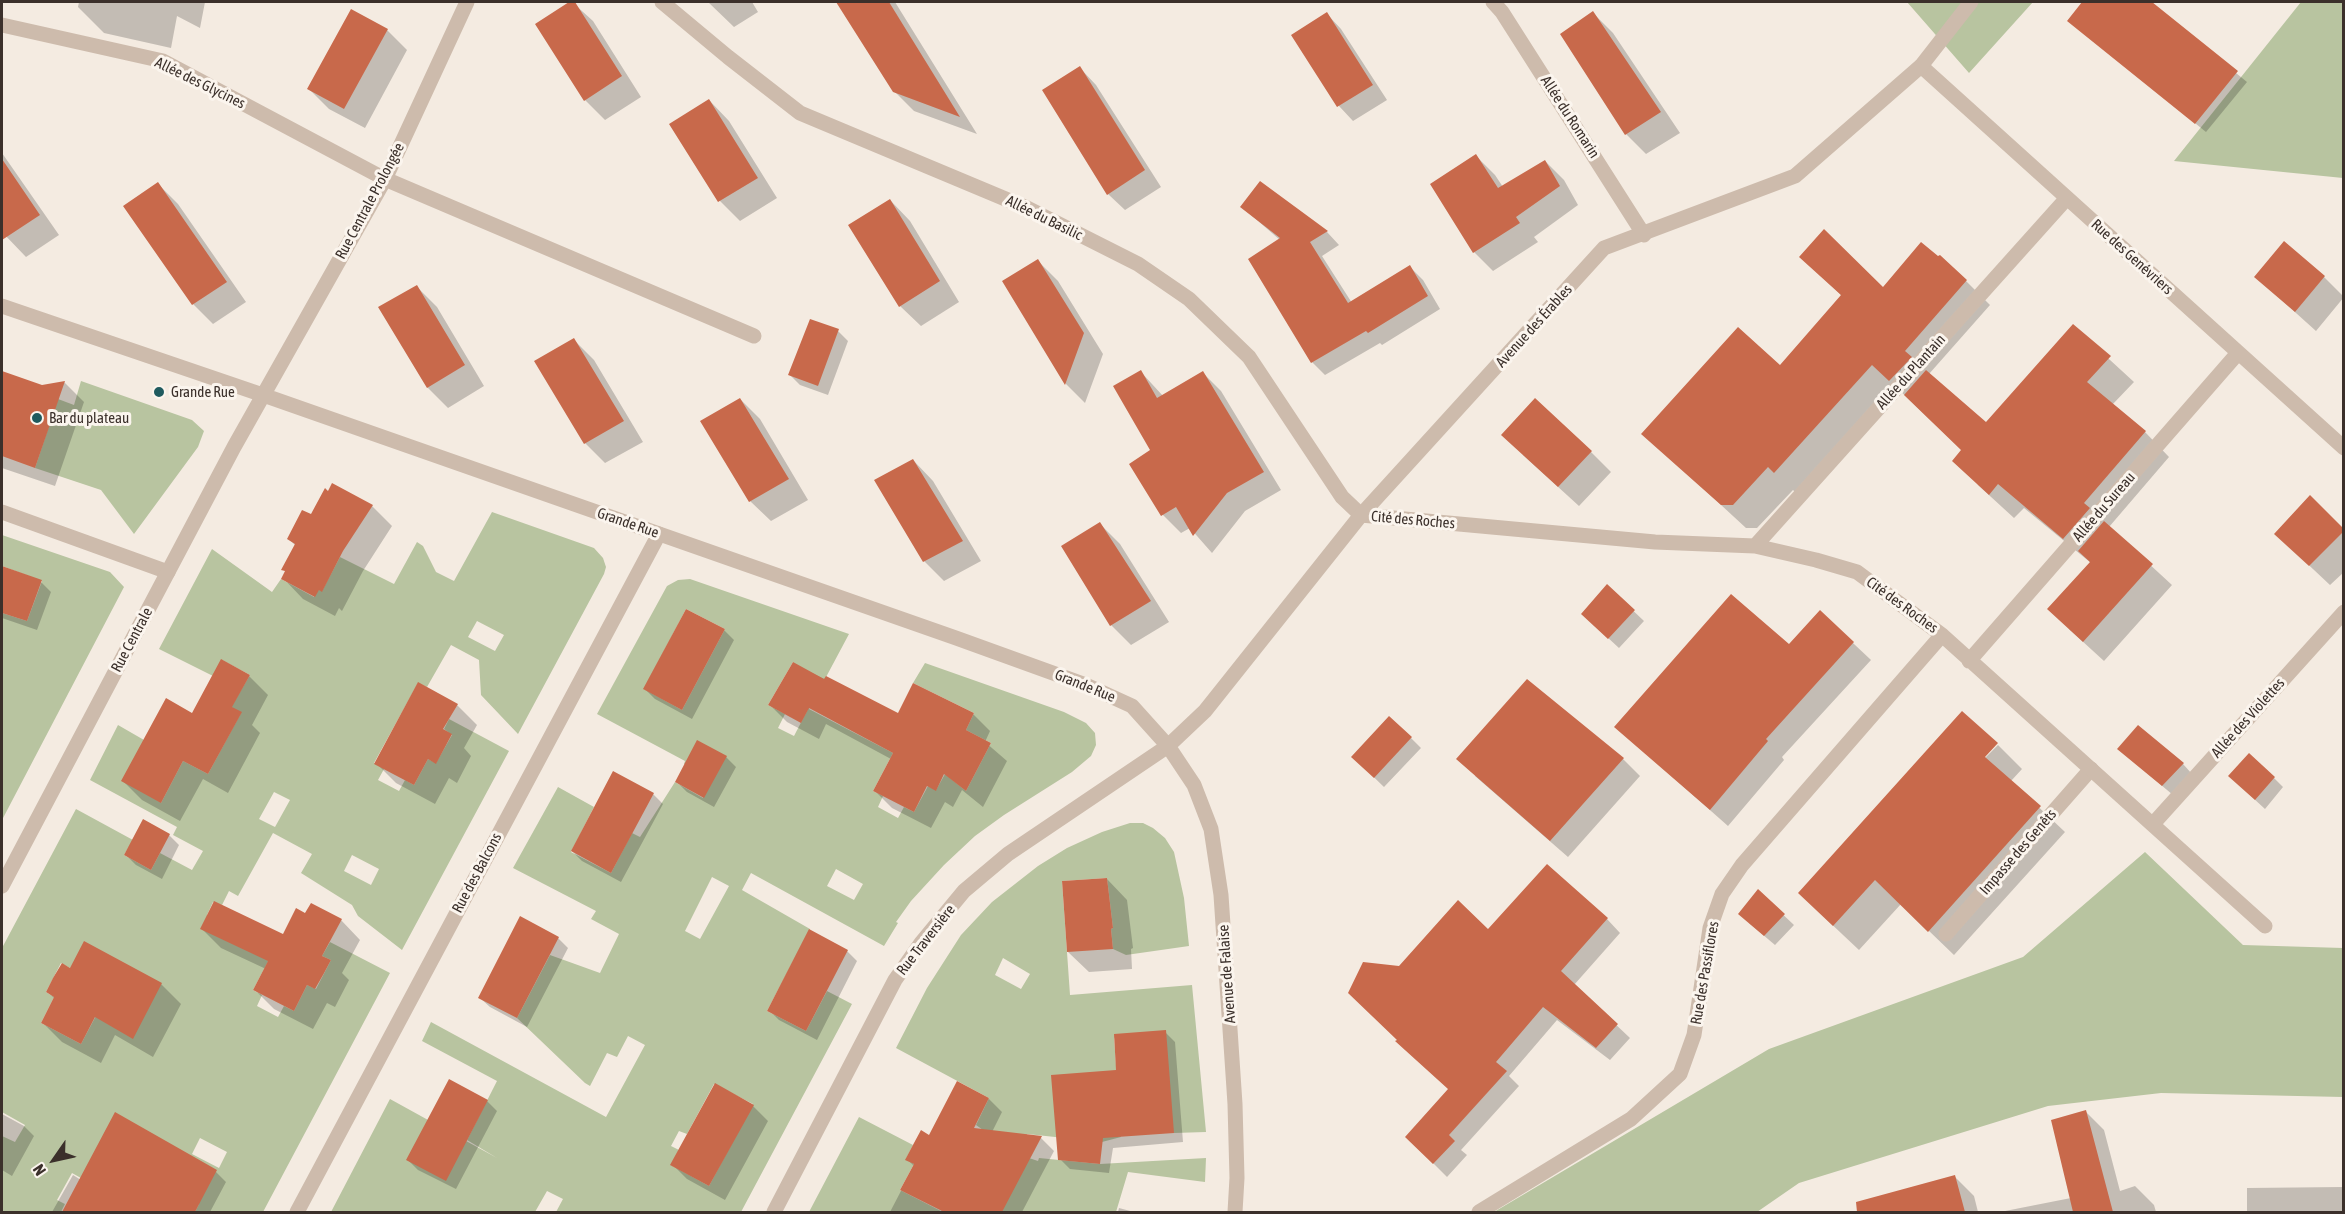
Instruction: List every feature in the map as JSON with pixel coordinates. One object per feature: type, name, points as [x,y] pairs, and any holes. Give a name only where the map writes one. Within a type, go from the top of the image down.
[{"type":"street","name":"Rue Centrale Prolongée","points":[[262,395],[385,179],[467,2]]},
{"type":"street","name":"Allée du Basilic","points":[[662,2],[800,113],[1027,208],[1138,264],[1189,299],[1249,357],[1342,497],[1361,515]]},
{"type":"street","name":"Allée du Romarin","points":[[1493,2],[1502,12],[1644,235]]},
{"type":"street","name":"Avenue des Érables","points":[[1168,746],[1205,711],[1361,515],[1604,248],[1644,235],[1795,176],[1921,66],[1971,2]]},
{"type":"street","name":"Allée des Glycines","points":[[2,25],[163,61],[385,179],[754,336]]},
{"type":"street","name":"Rue des Genévriers","points":[[1921,66],[2343,448]]},
{"type":"street","name":"Allée du Plantain","points":[[1755,546],[2067,198]]},
{"type":"street","name":"Grande Rue","points":[[2,306],[1086,685],[1132,706],[1168,746]]},
{"type":"street","name":"Allée du Sureau","points":[[1969,661],[2238,353]]},
{"type":"street","name":"Rue Centrale","points":[[2,886],[262,395]]},
{"type":"street","points":[[2,512],[168,572]]},
{"type":"street","name":"Cité des Roches","points":[[1361,515],[1655,542],[1755,546],[1857,572],[1942,635],[2265,926]]},
{"type":"street","name":"Rue des Balcons","points":[[297,1212],[659,534]]},
{"type":"street","name":"Allée des Violettes","points":[[2153,824],[2343,612]]},
{"type":"street","name":"Rue des Passiflores","points":[[1479,1212],[1630,1119],[1680,1074],[1694,1035],[1710,928],[1722,894],[1742,865],[1942,635]]},
{"type":"street","name":"Rue Traversière","points":[[774,1212],[895,980],[921,943],[964,891],[1008,854],[1168,746]]},
{"type":"street","name":"Avenue de Falaise","points":[[1168,746],[1194,785],[1211,829],[1221,895],[1236,1114],[1235,1212]]},
{"type":"street","name":"Impasse des Genêts","points":[[1946,934],[2091,769]]},
{"type":"green space","points":[[1907,2],[2033,2],[1969,73]]},
{"type":"green space","points":[[2301,2],[2343,2],[2343,178],[2174,161]]},
{"type":"green space","points":[[81,381],[192,420],[204,431],[198,447],[134,534],[101,490],[35,468],[58,399],[74,405]]},
{"type":"green space","points":[[492,512],[594,548],[603,558],[606,567],[518,734],[481,695],[479,660],[451,645],[427,687],[418,683],[374,763],[384,769],[378,780],[399,791],[405,780],[414,785],[428,759],[436,763],[452,735],[444,729],[449,719],[509,751],[402,950],[358,916],[352,905],[301,873],[312,854],[273,833],[238,896],[229,891],[222,905],[213,902],[207,915],[274,950],[253,990],[262,995],[257,1006],[278,1017],[284,1006],[294,1011],[307,985],[316,989],[331,960],[322,956],[330,942],[390,973],[263,1212],[195,1212],[199,1204],[134,1185],[120,1212],[76,1212],[88,1182],[72,1173],[57,1200],[65,1204],[61,1212],[2,1212],[2,1136],[15,1142],[25,1125],[2,1112],[2,948],[76,809],[133,840],[124,855],[151,870],[160,853],[192,870],[203,851],[173,835],[177,827],[90,780],[118,725],[144,740],[161,803],[183,761],[208,774],[241,713],[231,707],[250,675],[222,660],[213,676],[159,649],[212,549],[272,592],[281,579],[314,597],[319,589],[322,591],[340,557],[394,584],[417,542],[423,546],[436,572],[454,581]],"holes":[[[477,621],[504,635],[495,651],[468,637]],[[274,792],[290,800],[275,827],[259,819]],[[352,855],[379,869],[371,885],[344,871]],[[61,963],[70,968],[124,963],[81,1044],[41,1023],[54,997],[46,992]],[[200,1138],[227,1152],[219,1168],[192,1154]]]},
{"type":"green space","points":[[2,535],[110,572],[124,587],[2,820],[2,613],[27,621],[42,581],[2,566]]},
{"type":"green space","points":[[690,579],[849,634],[809,709],[893,753],[873,791],[883,796],[878,807],[898,818],[904,807],[914,812],[928,786],[936,790],[945,774],[966,791],[991,743],[966,730],[974,713],[913,683],[925,663],[1064,712],[1086,723],[1095,733],[1096,745],[1091,756],[1072,772],[975,836],[944,865],[911,901],[896,922],[898,923],[884,946],[751,873],[742,890],[810,929],[767,1011],[806,1031],[827,991],[852,1004],[741,1212],[556,1212],[563,1199],[547,1191],[535,1212],[331,1212],[390,1099],[497,1158],[467,1140],[497,1081],[422,1041],[431,1022],[606,1117],[645,1045],[628,1036],[617,1057],[607,1053],[590,1086],[517,1018],[550,955],[600,973],[619,934],[591,919],[596,911],[513,868],[558,787],[594,807],[571,852],[611,873],[632,833],[640,837],[675,782],[703,798],[713,780],[684,764],[685,761],[597,714],[667,586],[678,580]],"holes":[[[686,609],[725,629],[682,710],[644,689]],[[793,662],[808,709],[794,736],[778,728],[785,714],[768,705]],[[836,869],[863,884],[854,900],[827,886]],[[712,877],[729,886],[700,939],[685,931]],[[714,1084],[753,1104],[709,1186],[671,1165],[679,1150],[671,1146],[679,1131],[687,1134]]]},
{"type":"green space","points":[[1130,823],[1143,823],[1165,838],[1174,852],[1184,898],[1189,946],[1126,955],[1113,949],[1107,878],[1062,881],[1070,995],[1192,985],[1206,1132],[1174,1133],[1114,1037],[1121,1137],[1102,1142],[1027,1134],[1023,1156],[1038,1161],[1039,1158],[1100,1164],[1206,1158],[1205,1182],[1128,1172],[1116,1212],[809,1212],[859,1117],[913,1145],[906,1159],[914,1164],[900,1190],[941,1211],[983,1130],[976,1125],[989,1098],[896,1048],[927,988],[961,935],[992,902],[1038,866],[1067,848],[1102,832]],"holes":[[[1003,958],[1030,974],[1021,989],[995,975]]]},
{"type":"green space","points":[[2145,852],[2243,945],[2343,948],[2343,1097],[2161,1093],[2048,1106],[1799,1183],[1757,1212],[1494,1212],[1769,1049],[2023,957]]},
{"type":"building","points":[[569,2],[575,2],[622,76],[584,101],[535,24]]},
{"type":"building","points":[[836,2],[889,2],[960,117],[893,92]]},
{"type":"building","points":[[2082,2],[2152,2],[2238,71],[2195,124],[2067,21]]},
{"type":"building","points":[[351,9],[388,29],[344,109],[307,89]]},
{"type":"building","points":[[1593,11],[1661,112],[1625,135],[1560,34]]},
{"type":"building","points":[[1327,12],[1373,85],[1337,107],[1291,35]]},
{"type":"building","points":[[1080,66],[1145,170],[1107,195],[1042,90]]},
{"type":"building","points":[[709,99],[758,178],[718,202],[669,124]]},
{"type":"building","points":[[1476,154],[1498,188],[1545,160],[1560,186],[1516,217],[1520,223],[1473,253],[1430,184]]},
{"type":"building","points":[[2,159],[40,215],[2,240]]},
{"type":"building","points":[[1260,181],[1328,231],[1310,242],[1348,303],[1410,265],[1428,296],[1368,333],[1366,331],[1311,363],[1248,259],[1280,238],[1240,207]]},
{"type":"building","points":[[158,182],[227,282],[192,305],[123,206]]},
{"type":"building","points":[[890,199],[940,281],[899,307],[848,225]]},
{"type":"building","points":[[1824,229],[1883,287],[1921,242],[1938,256],[1940,255],[1967,280],[1905,351],[1912,357],[1889,381],[1872,365],[1774,473],[1768,467],[1733,505],[1721,505],[1641,434],[1738,327],[1780,365],[1841,295],[1799,257]]},
{"type":"building","points":[[2284,241],[2325,276],[2295,312],[2254,277]]},
{"type":"building","points":[[1038,259],[1084,333],[1065,385],[1002,281]]},
{"type":"building","points":[[417,285],[465,365],[427,388],[378,307]]},
{"type":"building","points":[[810,319],[839,329],[818,386],[788,375]]},
{"type":"building","points":[[2073,324],[2111,356],[2087,382],[2146,431],[2084,503],[2090,508],[2063,539],[1998,484],[1989,495],[1952,461],[1961,450],[1904,395],[1926,370],[1986,422]]},
{"type":"building","points":[[574,338],[624,421],[584,444],[534,361]]},
{"type":"building","points":[[1141,370],[1157,398],[1203,371],[1264,472],[1227,493],[1193,536],[1176,507],[1161,516],[1129,464],[1150,450],[1113,386]]},
{"type":"building","points":[[2,371],[42,385],[65,381],[35,468],[2,456]]},
{"type":"building","points":[[740,398],[789,479],[749,502],[700,421]]},
{"type":"building","points":[[1535,398],[1592,451],[1558,487],[1501,435]]},
{"type":"building","points":[[913,459],[963,541],[923,562],[874,480]]},
{"type":"building","points":[[332,483],[373,505],[343,551],[322,592],[319,590],[315,597],[281,579],[285,571],[281,570],[295,544],[287,539],[302,510],[311,514],[325,488],[328,491]]},
{"type":"building","points":[[2310,495],[2343,528],[2343,532],[2309,566],[2274,534]]},
{"type":"building","points":[[2104,521],[2153,564],[2083,642],[2047,609],[2090,562],[2078,551]]},
{"type":"building","points":[[1100,522],[1151,601],[1110,626],[1061,546]]},
{"type":"building","points":[[2,566],[42,580],[27,621],[2,613]]},
{"type":"building","points":[[1607,584],[1635,610],[1608,639],[1581,614]]},
{"type":"building","points":[[1731,594],[1789,644],[1820,610],[1854,642],[1766,739],[1768,741],[1710,810],[1614,727]]},
{"type":"building","points":[[686,609],[725,629],[682,710],[643,689]]},
{"type":"building","points":[[221,659],[250,675],[232,707],[242,712],[208,774],[183,761],[161,803],[121,781],[166,698],[192,713]]},
{"type":"building","points":[[793,662],[824,679],[826,676],[898,713],[913,683],[974,713],[966,730],[991,743],[966,791],[944,774],[936,791],[927,786],[914,812],[873,791],[893,753],[809,708],[801,723],[768,705]]},
{"type":"building","points":[[1527,679],[1624,758],[1550,841],[1456,759]]},
{"type":"building","points":[[418,682],[458,704],[443,729],[452,734],[436,764],[428,759],[414,785],[374,764]]},
{"type":"building","points":[[1962,711],[1998,743],[1985,757],[2041,806],[1928,932],[1875,880],[1833,926],[1798,893]]},
{"type":"building","points":[[1389,716],[1412,737],[1374,778],[1351,757]]},
{"type":"building","points":[[2138,725],[2184,763],[2162,786],[2117,749]]},
{"type":"building","points":[[697,740],[727,756],[704,798],[675,782]]},
{"type":"building","points":[[2249,753],[2275,777],[2255,800],[2228,776]]},
{"type":"building","points":[[613,771],[654,793],[611,873],[571,851]]},
{"type":"building","points":[[143,819],[170,834],[151,870],[124,855]]},
{"type":"building","points":[[1547,864],[1608,918],[1561,971],[1618,1024],[1596,1048],[1543,1007],[1496,1062],[1507,1071],[1449,1135],[1455,1141],[1433,1164],[1405,1137],[1448,1089],[1395,1041],[1397,1040],[1348,993],[1363,962],[1399,966],[1458,900],[1488,929]]},
{"type":"building","points":[[1107,878],[1113,949],[1067,952],[1062,881]]},
{"type":"building","points":[[1758,889],[1785,914],[1764,936],[1738,914]]},
{"type":"building","points":[[214,901],[283,934],[296,908],[305,913],[311,903],[342,919],[322,956],[331,960],[315,989],[307,985],[294,1011],[253,990],[268,961],[200,929]]},
{"type":"building","points":[[520,916],[559,937],[517,1018],[478,998]]},
{"type":"building","points":[[809,929],[848,950],[806,1031],[767,1011]]},
{"type":"building","points":[[84,941],[162,983],[133,1039],[95,1017],[81,1044],[41,1023],[54,997],[46,992],[53,978],[62,963],[70,968]]},
{"type":"building","points":[[1166,1030],[1174,1133],[1103,1138],[1100,1164],[1058,1160],[1051,1075],[1116,1070],[1114,1034]]},
{"type":"building","points":[[449,1079],[488,1100],[446,1181],[406,1160]]},
{"type":"building","points":[[957,1081],[989,1098],[974,1128],[1042,1136],[1002,1212],[944,1212],[900,1190],[914,1164],[905,1160],[921,1130],[929,1135]]},
{"type":"building","points":[[715,1083],[754,1105],[709,1186],[670,1165]]},
{"type":"building","points":[[2086,1110],[2113,1212],[2073,1212],[2051,1120]]},
{"type":"building","points":[[115,1112],[217,1170],[195,1212],[62,1212]]},
{"type":"building","points":[[1955,1175],[1965,1212],[1857,1212],[1856,1202]]},
{"type":"place","name":"Grande Rue","points":[[159,392]]},
{"type":"place","name":"Bar du plateau","points":[[37,418]]}]
